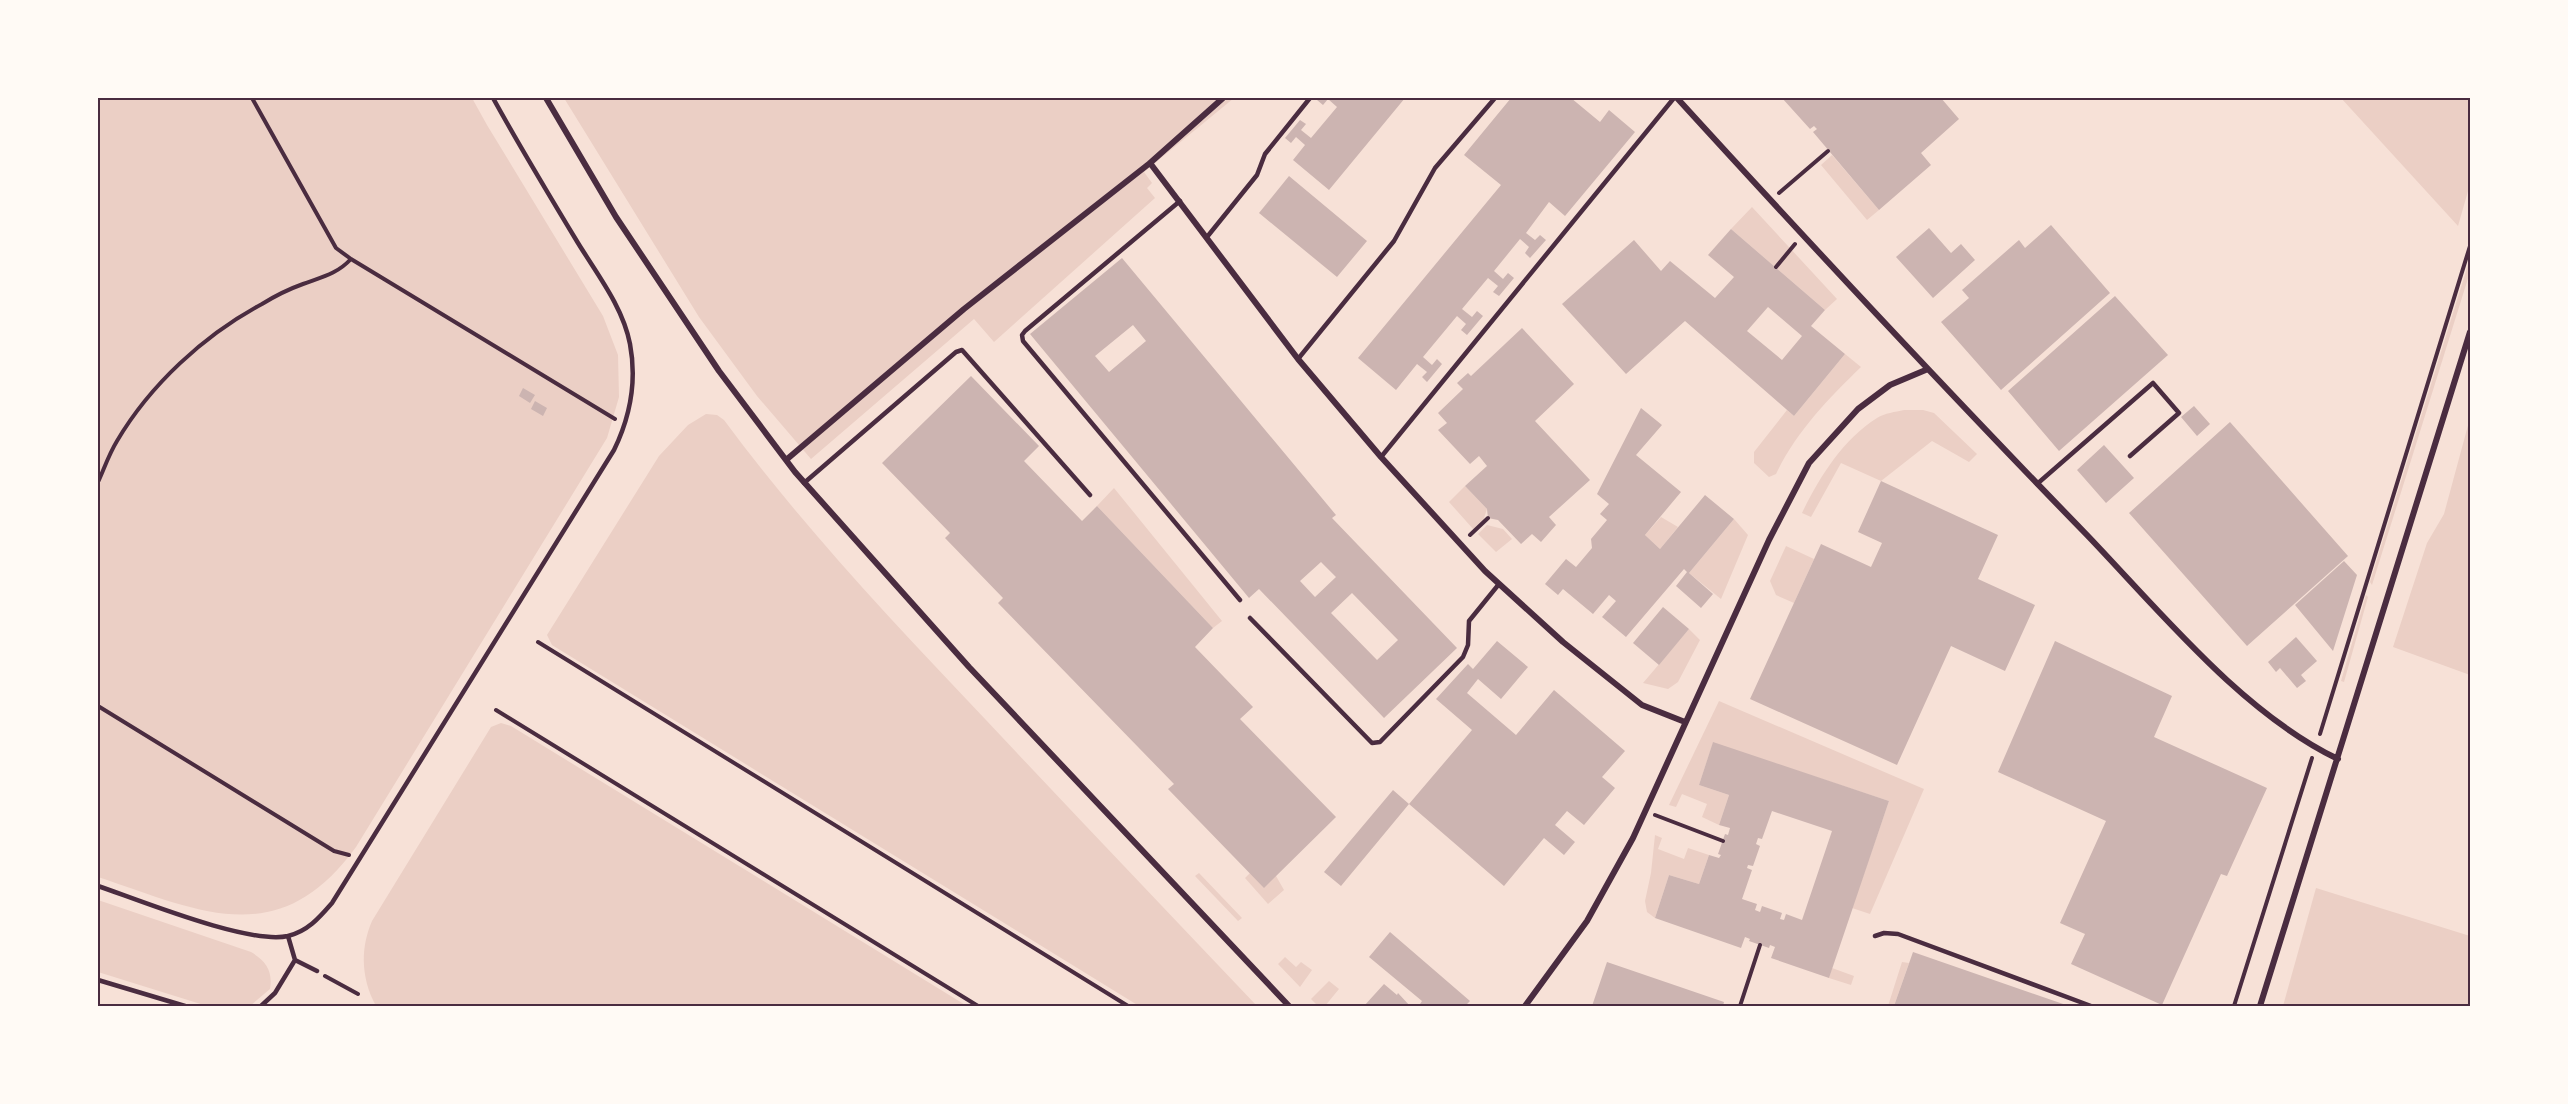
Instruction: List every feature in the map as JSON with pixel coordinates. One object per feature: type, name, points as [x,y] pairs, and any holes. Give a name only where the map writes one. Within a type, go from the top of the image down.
[{"type":"street","points":[[546,98],[622,226],[719,372],[804,483],[969,667],[1289,1006]]},
{"type":"street","points":[[786,460],[964,309],[1150,163],[1223,98]]},
{"type":"street","points":[[1676,98],[1928,369],[2227,681],[2316,748],[2338,759]]},
{"type":"street","points":[[1150,163],[1298,359],[1381,457],[1498,584],[1563,642],[1642,705],[1685,722]]},
{"type":"street","points":[[2260,1006],[2470,332]]},
{"type":"street","points":[[1525,1006],[1587,921],[1646,812],[1769,540],[1809,463],[1858,409],[1890,385],[1928,369]]},
{"type":"lane","points":[[98,886],[233,931],[262,936],[288,936],[314,924],[332,903],[602,470],[626,425],[632,395],[633,367],[630,342],[615,303],[523,153],[493,98]]},
{"type":"lane","points":[[1207,237],[1257,175],[1265,154],[1310,98]]},
{"type":"lane","points":[[1298,359],[1394,241],[1435,168],[1495,98]]},
{"type":"lane","points":[[1381,457],[1676,98]]},
{"type":"lane","points":[[1180,201],[1022,335],[1023,341],[1240,600]]},
{"type":"lane","points":[[804,483],[940,366],[962,350],[1090,495]]},
{"type":"lane","points":[[2037,484],[2153,383],[2179,412],[2130,456]]},
{"type":"lane","points":[[1250,618],[1372,743],[1376,744],[1463,657],[1468,645],[1469,621],[1498,584]]},
{"type":"lane","points":[[1875,936],[1884,933],[1898,934],[2091,1006]]},
{"type":"lane","points":[[288,936],[296,960],[317,972]]},
{"type":"lane","points":[[261,1006],[275,993],[296,960]]},
{"type":"lane","points":[[98,980],[186,1006]]},
{"type":"path","points":[[252,98],[336,248],[626,425]]},
{"type":"path","points":[[1772,200],[1828,151]]},
{"type":"path","points":[[1776,267],[1803,234]]},
{"type":"path","points":[[2234,1006],[2470,246]]},
{"type":"path","points":[[98,482],[117,442],[140,408],[174,369],[216,333],[260,304],[301,284],[334,274],[351,259]]},
{"type":"path","points":[[1460,544],[1488,518]]},
{"type":"path","points":[[538,642],[1128,1006]]},
{"type":"path","points":[[98,706],[334,852],[360,855]]},
{"type":"path","points":[[496,710],[978,1006]]},
{"type":"path","points":[[1646,812],[1723,841]]},
{"type":"path","points":[[1740,1006],[1760,945]]},
{"type":"path","points":[[317,972],[358,994]]},
{"type":"shaded area","points":[[98,98],[472,98],[603,316],[618,355],[619,397],[607,438],[356,847],[327,880],[298,901],[267,912],[236,914],[204,910],[171,902],[98,877]]},
{"type":"shaded area","points":[[564,98],[1234,98],[1144,172],[1152,183],[1147,188],[1155,198],[994,342],[974,319],[811,459],[757,396],[699,317]]},
{"type":"shaded area","points":[[2341,98],[2470,98],[2470,184],[2458,226]]},
{"type":"shaded area","points":[[1832,155],[1879,210],[1867,220],[1821,165]]},
{"type":"shaded area","points":[[1752,207],[1837,299],[1825,310],[1731,229]]},
{"type":"shaded area","points":[[2470,258],[2470,272],[2372,585],[2370,582]]},
{"type":"shaded area","points":[[1845,354],[1861,367],[1803,430],[1776,474],[1769,477],[1754,463],[1754,452],[1787,410],[1794,416]]},
{"type":"shaded area","points":[[1904,410],[1923,410],[1934,413],[1977,454],[1969,462],[1932,441],[1881,481],[1841,463],[1811,517],[1802,513],[1824,473],[1853,437],[1880,416]]},
{"type":"shaded area","points":[[706,414],[717,415],[724,420],[785,499],[884,611],[1257,1006],[1139,1006],[552,645],[547,635],[659,456],[688,425]]},
{"type":"shaded area","points":[[2470,418],[2470,675],[2393,647],[2427,543],[2444,514]]},
{"type":"shaded area","points":[[1465,486],[1487,509],[1483,521],[1474,530],[1449,502]]},
{"type":"shaded area","points":[[1114,488],[1222,621],[1213,628],[1097,506]]},
{"type":"shaded area","points":[[1661,517],[1678,527],[1660,549],[1645,535]]},
{"type":"shaded area","points":[[1734,519],[1748,535],[1721,599],[1689,573]]},
{"type":"shaded area","points":[[1487,525],[1503,529],[1512,539],[1496,552],[1478,534]]},
{"type":"shaded area","points":[[1786,546],[1814,559],[1794,603],[1776,595],[1770,581]]},
{"type":"shaded area","points":[[2366,595],[2368,597],[2344,682],[2341,681]]},
{"type":"shaded area","points":[[1689,629],[1700,640],[1678,682],[1668,689],[1643,683]]},
{"type":"shaded area","points":[[1719,701],[1924,789],[1870,914],[1852,908],[1889,801],[1713,743],[1699,785],[1729,795],[1719,825],[1702,817],[1707,804],[1682,794],[1676,807],[1669,805]]},
{"type":"shaded area","points":[[501,723],[511,726],[967,1006],[376,1006],[367,985],[364,964],[365,942],[372,921],[491,727]]},
{"type":"shaded area","points":[[1655,835],[1662,838],[1658,849],[1684,859],[1688,848],[1709,855],[1699,884],[1669,875],[1655,918],[1647,912],[1645,901]]},
{"type":"shaded area","points":[[1199,873],[1242,918],[1238,921],[1195,876]]},
{"type":"shaded area","points":[[1250,873],[1276,876],[1284,890],[1268,904],[1245,878]]},
{"type":"shaded area","points":[[2316,888],[2470,936],[2470,1006],[2283,1006]]},
{"type":"shaded area","points":[[98,900],[251,952],[267,967],[270,989],[250,1006],[207,1006],[98,972]]},
{"type":"shaded area","points":[[1285,957],[1296,967],[1301,962],[1312,970],[1300,987],[1278,964]]},
{"type":"shaded area","points":[[1902,962],[1909,963],[1894,1006],[1888,1006]]},
{"type":"shaded area","points":[[1832,968],[1854,976],[1851,985],[1829,978]]},
{"type":"shaded area","points":[[1329,981],[1339,989],[1325,1006],[1318,1006],[1311,999]]},
{"type":"building","points":[[1319,98],[1343,100],[1345,98],[1405,98],[1329,190],[1293,160],[1305,145],[1296,137],[1291,143],[1285,138],[1300,120],[1306,124],[1301,130],[1311,138],[1337,107],[1328,99],[1323,105],[1317,100]]},
{"type":"building","points":[[1511,98],[1571,98],[1600,122],[1609,110],[1635,132],[1565,216],[1549,202],[1526,233],[1535,240],[1540,235],[1546,240],[1530,258],[1525,253],[1529,247],[1520,239],[1494,271],[1503,279],[1508,273],[1514,278],[1499,296],[1493,292],[1498,286],[1488,278],[1462,309],[1472,317],[1477,311],[1483,316],[1467,335],[1461,330],[1466,324],[1457,316],[1423,357],[1432,365],[1437,359],[1442,364],[1427,382],[1422,377],[1427,372],[1417,364],[1396,390],[1358,358],[1501,185],[1464,155]]},
{"type":"building","points":[[1782,98],[1941,98],[1959,119],[1921,153],[1931,165],[1879,210],[1813,132],[1817,129],[1814,126],[1810,129]]},
{"type":"building","points":[[1289,176],[1367,241],[1337,277],[1259,213]]},
{"type":"building","points":[[2051,225],[2110,293],[2001,390],[1941,322],[1969,298],[1962,290],[2019,240],[2025,248]]},
{"type":"building","points":[[1929,228],[1951,253],[1961,244],[1975,260],[1933,298],[1896,257]]},
{"type":"building","points":[[1731,229],[1825,310],[1811,326],[1845,354],[1794,416],[1685,321],[1626,374],[1562,304],[1634,240],[1661,271],[1670,261],[1715,298],[1734,277],[1708,255]],"holes":[[[1768,307],[1802,336],[1782,360],[1747,331]]]},
{"type":"building","points":[[1122,258],[1336,515],[1332,518],[1457,648],[1384,718],[1259,589],[1249,598],[1030,334]],"holes":[[[1133,325],[1146,341],[1109,372],[1095,356]],[[1321,562],[1336,577],[1315,597],[1300,581]],[[1352,593],[1398,640],[1377,660],[1331,613]]]},
{"type":"building","points":[[2115,296],[2168,355],[2059,451],[2008,391]]},
{"type":"building","points":[[1522,328],[1574,384],[1535,421],[1590,480],[1549,517],[1556,525],[1541,542],[1532,534],[1521,544],[1498,520],[1488,518],[1487,509],[1465,486],[1487,466],[1479,456],[1470,464],[1438,430],[1447,423],[1438,413],[1463,389],[1457,383],[1468,373],[1471,376]]},
{"type":"building","points":[[971,376],[1039,446],[1024,461],[1082,521],[1097,506],[1213,628],[1195,647],[1253,707],[1240,719],[1336,817],[1264,888],[1168,789],[1174,784],[998,603],[1003,598],[945,538],[950,533],[882,463]]},
{"type":"building","points":[[523,388],[535,395],[530,403],[519,396]]},
{"type":"building","points":[[535,401],[547,408],[543,416],[531,409]]},
{"type":"building","points":[[2194,406],[2210,424],[2197,436],[2181,417]]},
{"type":"building","points":[[1641,408],[1662,425],[1636,455],[1681,492],[1645,535],[1660,549],[1705,495],[1734,519],[1689,573],[1713,594],[1701,608],[1676,586],[1687,572],[1684,569],[1626,637],[1602,617],[1616,601],[1609,595],[1593,614],[1563,589],[1558,595],[1545,584],[1566,559],[1576,567],[1592,548],[1591,539],[1607,520],[1600,514],[1609,504],[1597,494]]},
{"type":"building","points":[[2230,422],[2348,556],[2247,646],[2129,513]]},
{"type":"building","points":[[2104,445],[2134,478],[2106,503],[2077,470]]},
{"type":"building","points":[[1881,481],[1998,535],[1978,579],[2035,605],[2005,671],[1951,646],[1897,765],[1750,699],[1821,544],[1871,567],[1882,543],[1858,532]]},
{"type":"building","points":[[2344,561],[2357,575],[2333,651],[2295,605]]},
{"type":"building","points":[[1663,607],[1689,629],[1659,665],[1633,643]]},
{"type":"building","points":[[2296,637],[2317,661],[2301,675],[2306,681],[2297,688],[2280,668],[2276,672],[2268,662]]},
{"type":"building","points":[[1497,641],[1528,667],[1501,699],[1478,679],[1467,693],[1516,735],[1554,690],[1625,751],[1602,777],[1615,788],[1584,825],[1567,811],[1555,825],[1575,842],[1564,855],[1544,838],[1504,886],[1409,804],[1472,730],[1436,699],[1468,664],[1473,669]]},
{"type":"building","points":[[2055,641],[2172,696],[2154,737],[2267,788],[2227,876],[2221,874],[2162,1005],[2071,964],[2085,934],[2060,923],[2106,821],[1998,772]]},
{"type":"building","points":[[1713,742],[1889,801],[1829,978],[1771,958],[1775,947],[1770,945],[1769,948],[1749,941],[1750,939],[1745,937],[1741,948],[1655,918],[1669,875],[1699,884],[1709,855],[1719,858],[1721,855],[1718,854],[1725,834],[1728,835],[1730,828],[1719,825],[1729,795],[1699,785]],"holes":[[[1772,811],[1832,831],[1802,920],[1786,914],[1784,920],[1780,919],[1782,913],[1762,906],[1760,912],[1755,910],[1757,904],[1742,899],[1752,870],[1747,868],[1748,865],[1753,866],[1760,846],[1756,844],[1758,838],[1762,839]]]},
{"type":"building","points":[[1393,790],[1409,804],[1341,886],[1324,872]]},
{"type":"building","points":[[1390,932],[1470,1001],[1465,1006],[1423,1006],[1420,1004],[1422,1001],[1369,957]]},
{"type":"building","points":[[1913,952],[2069,1006],[1894,1006]]},
{"type":"building","points":[[1607,962],[1724,1002],[1723,1006],[1592,1006]]},
{"type":"building","points":[[1384,984],[1397,995],[1398,993],[1410,1006],[1364,1006]]}]
